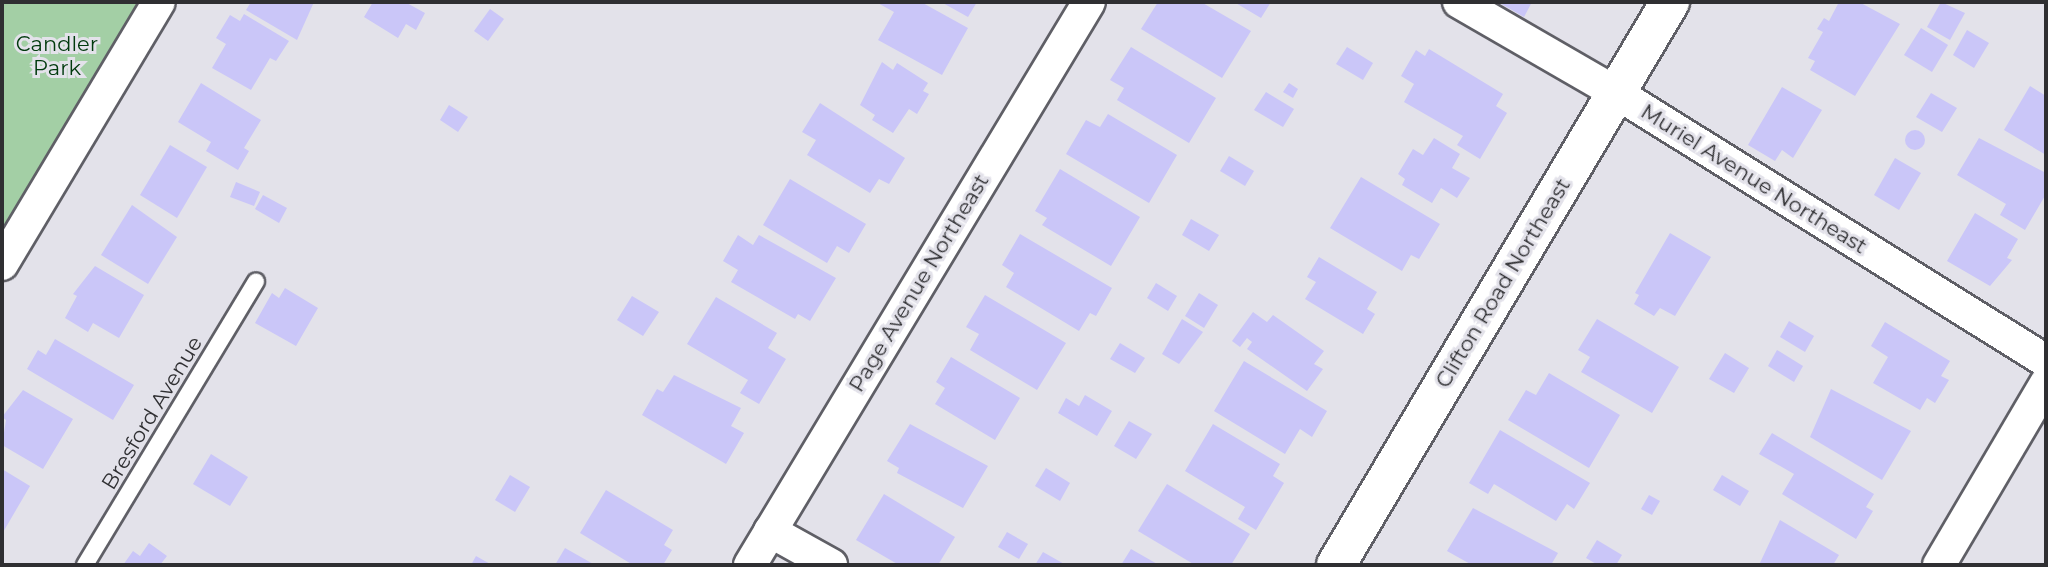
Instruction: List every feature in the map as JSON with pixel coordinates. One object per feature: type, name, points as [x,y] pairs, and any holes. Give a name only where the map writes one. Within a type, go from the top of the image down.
[{"type":"street","points":[[2,264],[159,2]]},
{"type":"street","name":"Page Avenue Northeast","points":[[750,565],[1088,2]]},
{"type":"street","name":"Muriel Avenue Northeast","points":[[1459,2],[1615,92],[2046,361]]},
{"type":"street","name":"Clifton Road Northeast","points":[[1336,565],[1670,2]]},
{"type":"street","points":[[1939,565],[2046,383]]},
{"type":"street","points":[[771,531],[831,565]]},
{"type":"lane","name":"Bresford Avenue","points":[[85,565],[256,282]]},
{"type":"green space","name":"Candler Park","points":[[2,2],[154,2],[2,255]]},
{"type":"building","points":[[251,2],[314,2],[297,40],[246,10]]},
{"type":"building","points":[[373,2],[405,2],[425,13],[416,30],[406,24],[398,38],[364,17]]},
{"type":"building","points":[[876,2],[921,2],[968,28],[942,75],[878,40],[894,12]]},
{"type":"building","points":[[941,2],[977,2],[968,17]]},
{"type":"building","points":[[1158,2],[1201,2],[1251,31],[1222,78],[1141,29]]},
{"type":"building","points":[[1234,2],[1271,2],[1261,18]]},
{"type":"building","points":[[1498,2],[1532,2],[1524,17]]},
{"type":"building","points":[[1839,2],[1859,2],[1900,24],[1855,96],[1810,70],[1815,61],[1808,58],[1823,32],[1817,29],[1824,18],[1829,21]]},
{"type":"building","points":[[1941,2],[1965,13],[1950,40],[1927,27]]},
{"type":"building","points":[[490,9],[504,19],[488,41],[474,31]]},
{"type":"building","points":[[244,14],[289,41],[276,61],[270,58],[251,90],[212,68],[226,44],[216,38],[230,15],[240,21]]},
{"type":"building","points":[[1921,28],[1948,45],[1932,72],[1904,55]]},
{"type":"building","points":[[1967,30],[1989,43],[1974,68],[1953,55]]},
{"type":"building","points":[[1131,47],[1216,98],[1189,143],[1117,100],[1124,88],[1110,80]]},
{"type":"building","points":[[1347,47],[1373,63],[1363,80],[1336,64]]},
{"type":"building","points":[[1429,49],[1503,94],[1496,106],[1507,113],[1480,159],[1457,145],[1463,136],[1404,102],[1414,84],[1401,76],[1416,50],[1425,56]]},
{"type":"building","points":[[882,62],[893,70],[897,63],[928,83],[923,91],[929,94],[917,114],[909,109],[893,133],[872,120],[875,115],[860,105]]},
{"type":"building","points":[[201,83],[261,120],[244,148],[249,151],[238,170],[206,151],[211,142],[178,122]]},
{"type":"building","points":[[1289,83],[1298,89],[1293,98],[1283,92]]},
{"type":"building","points":[[2030,86],[2046,96],[2046,155],[2004,130]]},
{"type":"building","points":[[1782,87],[1822,110],[1793,158],[1782,150],[1775,161],[1748,145]]},
{"type":"building","points":[[1266,92],[1294,109],[1283,127],[1254,110]]},
{"type":"building","points":[[1931,93],[1957,108],[1942,132],[1916,117]]},
{"type":"building","points":[[820,103],[905,158],[889,184],[879,179],[870,193],[807,155],[816,140],[802,132]]},
{"type":"building","points":[[449,105],[468,117],[458,132],[440,120]]},
{"type":"building","points":[[1108,114],[1177,155],[1149,203],[1066,154],[1086,120],[1100,127]]},
{"type":"building","points":[[1915,130],[1922,133],[1925,140],[1922,147],[1915,150],[1908,147],[1905,140],[1908,133]]},
{"type":"building","points":[[1434,138],[1460,154],[1452,168],[1470,178],[1457,198],[1441,188],[1432,203],[1402,185],[1405,179],[1398,174],[1413,149],[1423,155]]},
{"type":"building","points":[[1979,138],[2046,173],[2046,194],[2025,230],[2000,215],[2006,204],[1957,175]]},
{"type":"building","points":[[170,145],[207,167],[177,218],[140,195]]},
{"type":"building","points":[[1229,156],[1254,171],[1245,186],[1220,171]]},
{"type":"building","points":[[1895,158],[1921,173],[1899,210],[1874,195]]},
{"type":"building","points":[[1060,169],[1140,217],[1111,266],[1042,225],[1047,218],[1035,211]]},
{"type":"building","points":[[1361,177],[1440,224],[1419,259],[1411,255],[1402,271],[1330,228]]},
{"type":"building","points":[[790,179],[866,224],[849,253],[837,246],[827,263],[763,225]]},
{"type":"building","points":[[236,182],[260,192],[254,206],[230,197]]},
{"type":"building","points":[[263,195],[287,208],[279,223],[255,209]]},
{"type":"building","points":[[132,205],[177,237],[148,284],[101,255]]},
{"type":"building","points":[[1975,213],[2018,239],[2007,258],[2012,260],[1990,286],[1947,261]]},
{"type":"building","points":[[1191,219],[1219,235],[1209,251],[1182,235]]},
{"type":"building","points":[[1670,233],[1711,257],[1675,316],[1660,308],[1654,316],[1634,304],[1639,295],[1635,293]]},
{"type":"building","points":[[1020,234],[1112,288],[1096,316],[1090,313],[1079,331],[1006,287],[1014,273],[1002,265]]},
{"type":"building","points":[[738,235],[753,245],[759,235],[836,278],[810,321],[798,314],[795,319],[731,282],[738,270],[723,261]]},
{"type":"building","points":[[1319,257],[1377,292],[1367,309],[1375,314],[1363,334],[1305,299],[1316,282],[1307,277]]},
{"type":"building","points":[[95,266],[144,295],[119,338],[93,323],[88,332],[65,318],[77,296],[73,294]]},
{"type":"building","points":[[1156,283],[1177,296],[1168,311],[1147,298]]},
{"type":"building","points":[[285,288],[318,308],[296,346],[255,323],[272,293],[279,298]]},
{"type":"building","points":[[1199,293],[1218,305],[1204,328],[1185,316]]},
{"type":"building","points":[[985,295],[1066,343],[1037,390],[970,350],[979,334],[966,327]]},
{"type":"building","points":[[632,296],[659,312],[643,336],[617,320]]},
{"type":"building","points":[[716,297],[777,333],[768,348],[786,359],[759,404],[740,393],[748,380],[687,344]]},
{"type":"building","points":[[1253,312],[1267,322],[1273,315],[1324,351],[1314,364],[1323,369],[1307,391],[1247,349],[1252,342],[1247,338],[1240,347],[1232,341]]},
{"type":"building","points":[[1182,319],[1203,332],[1179,364],[1162,354]]},
{"type":"building","points":[[1597,319],[1679,367],[1652,413],[1581,372],[1590,357],[1578,350]]},
{"type":"building","points":[[1789,321],[1814,336],[1805,352],[1780,337]]},
{"type":"building","points":[[1885,322],[1950,361],[1941,376],[1949,380],[1935,403],[1927,398],[1920,410],[1873,383],[1888,357],[1871,346]]},
{"type":"building","points":[[55,339],[134,385],[113,420],[27,369],[38,350],[46,355]]},
{"type":"building","points":[[1120,343],[1145,358],[1135,373],[1110,359]]},
{"type":"building","points":[[1777,350],[1803,366],[1794,382],[1768,366]]},
{"type":"building","points":[[1725,353],[1749,368],[1734,393],[1709,379]]},
{"type":"building","points":[[951,357],[1020,398],[995,440],[935,404],[945,388],[936,382]]},
{"type":"building","points":[[1244,361],[1327,411],[1312,437],[1300,429],[1285,454],[1214,411]]},
{"type":"building","points":[[1549,373],[1620,415],[1589,468],[1508,420],[1526,390],[1536,395]]},
{"type":"building","points":[[674,375],[741,408],[731,426],[744,433],[726,464],[642,415],[657,389],[663,392]]},
{"type":"building","points":[[1831,389],[1911,431],[1882,480],[1810,437]]},
{"type":"building","points":[[23,390],[73,419],[43,469],[2,445],[6,420],[2,417]]},
{"type":"building","points":[[1085,395],[1112,411],[1097,436],[1058,413],[1066,398],[1079,406]]},
{"type":"building","points":[[1129,421],[1152,434],[1136,459],[1114,446]]},
{"type":"building","points":[[910,424],[988,466],[963,508],[897,473],[899,468],[887,461]]},
{"type":"building","points":[[1213,424],[1280,464],[1273,476],[1284,483],[1256,530],[1238,519],[1245,507],[1185,471]]},
{"type":"building","points":[[1500,430],[1590,483],[1574,509],[1567,504],[1556,521],[1494,484],[1488,494],[1469,483]]},
{"type":"building","points":[[1772,433],[1874,494],[1866,507],[1873,511],[1856,539],[1782,494],[1794,474],[1759,454]]},
{"type":"building","points":[[211,454],[248,477],[230,506],[193,484]]},
{"type":"building","points":[[1046,468],[1070,483],[1060,501],[1035,486]]},
{"type":"building","points":[[2,469],[30,486],[2,534]]},
{"type":"building","points":[[510,475],[530,487],[515,512],[495,500]]},
{"type":"building","points":[[1722,475],[1749,491],[1740,506],[1713,490]]},
{"type":"building","points":[[1167,484],[1250,534],[1231,565],[1195,565],[1138,531]]},
{"type":"building","points":[[606,490],[673,530],[664,545],[672,550],[663,565],[633,565],[580,533]]},
{"type":"building","points":[[884,494],[955,537],[938,565],[899,565],[856,540]]},
{"type":"building","points":[[1649,495],[1660,501],[1652,515],[1641,509]]},
{"type":"building","points":[[1473,508],[1558,553],[1551,565],[1472,565],[1447,551]]},
{"type":"building","points":[[1780,520],[1839,555],[1833,565],[1759,565]]},
{"type":"building","points":[[1007,532],[1028,544],[1019,559],[998,547]]},
{"type":"building","points":[[1597,540],[1622,555],[1616,565],[1598,565],[1586,558]]},
{"type":"building","points":[[149,543],[167,556],[160,565],[123,565],[133,551],[140,556]]},
{"type":"building","points":[[565,548],[595,565],[555,565]]},
{"type":"building","points":[[1131,549],[1159,565],[1121,565]]},
{"type":"building","points":[[1043,552],[1066,565],[1035,565]]},
{"type":"building","points":[[476,556],[492,565],[471,565]]}]
